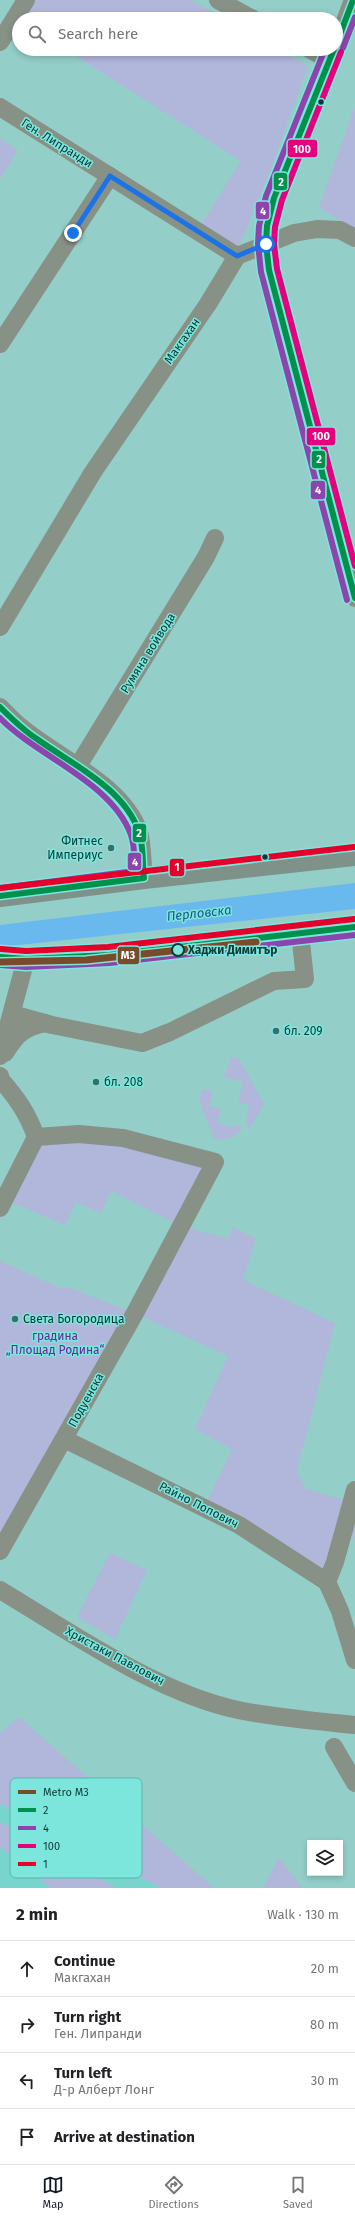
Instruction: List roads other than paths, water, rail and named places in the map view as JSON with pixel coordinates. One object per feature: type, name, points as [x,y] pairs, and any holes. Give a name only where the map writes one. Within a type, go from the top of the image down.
[{"type":"main road","points":[[0,896],[144,878],[355,855]]},
{"type":"main road","points":[[0,957],[26,959],[110,955],[355,927]]},
{"type":"street","points":[[19,12],[26,0]]},
{"type":"street","points":[[218,0],[240,12]]},
{"type":"street","points":[[343,26],[353,0]]},
{"type":"street","points":[[0,42],[12,23]]},
{"type":"street","points":[[331,56],[274,198],[270,211],[266,244],[274,296],[355,598]]},
{"type":"street","name":"Ген. Липранди","points":[[0,107],[237,256]]},
{"type":"street","points":[[0,344],[110,176]]},
{"type":"street","points":[[237,256],[294,233],[317,229],[340,230],[355,238]]},
{"type":"street","name":"Макгахан","points":[[0,627],[93,472],[208,304],[237,256]]},
{"type":"street","name":"Румяна войвода","points":[[78,766],[206,557],[215,538]]},
{"type":"street","points":[[0,707],[22,728],[78,766],[107,790],[133,819],[139,834],[144,878]]},
{"type":"street","points":[[12,1014],[45,1023],[142,1043],[170,1032],[274,981],[305,979],[300,933]]},
{"type":"street","points":[[0,1056],[26,959]]},
{"type":"street","points":[[0,1060],[20,1032],[31,1026],[45,1023]]},
{"type":"street","points":[[0,1076],[1,1080],[20,1102],[31,1122],[36,1137],[0,1208]]},
{"type":"street","name":"Подуенска","points":[[0,1551],[64,1439],[215,1162],[123,1138],[79,1134],[36,1137]]},
{"type":"street","name":"Райно Попович","points":[[64,1439],[239,1525],[327,1582]]},
{"type":"street","points":[[355,1490],[348,1520],[327,1582],[340,1611],[355,1660]]},
{"type":"street","points":[[348,1520],[355,1543]]},
{"type":"street","name":"Христаки Павлович","points":[[0,1590],[144,1674],[208,1701],[238,1710],[353,1720]]},
{"type":"street","points":[[334,1747],[355,1783]]},
{"type":"water","name":"Перловска","points":[[355,883],[355,909],[0,947],[0,925]]},
{"type":"metro line","name":"M3","points":[[0,962],[86,960],[256,942]]},
{"type":"place","name":"Фитнес Империус","points":[[111,848]]},
{"type":"place","name":"Хаджи Димитър","points":[[178,950]]},
{"type":"place","name":"бл. 209","points":[[276,1031]]},
{"type":"place","name":"бл. 208","points":[[96,1082]]},
{"type":"place","name":"Света Богородица","points":[[15,1319]]},
{"type":"park label","name":"градина „Площад Родина“","points":[[55,1343]]}]
